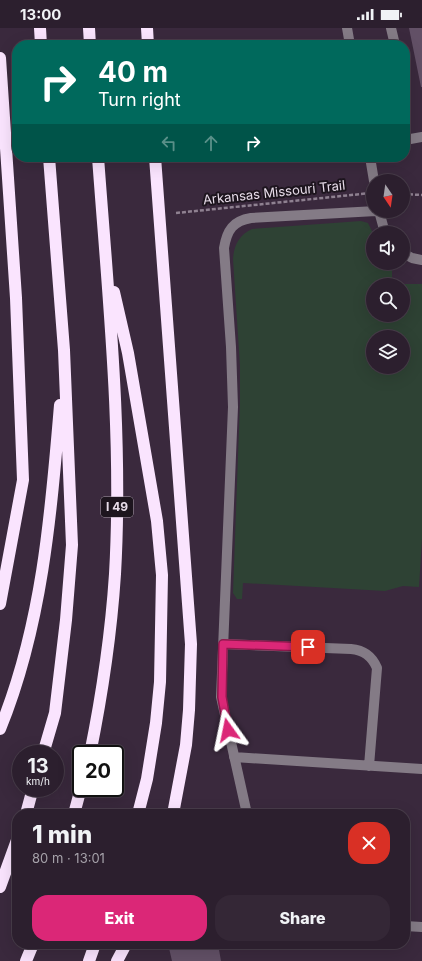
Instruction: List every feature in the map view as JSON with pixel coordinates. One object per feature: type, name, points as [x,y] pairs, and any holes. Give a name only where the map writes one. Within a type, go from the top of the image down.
[{"type":"highway","points":[[40,28],[41,40]]},
{"type":"highway","points":[[89,28],[90,40]]},
{"type":"highway","points":[[146,28],[147,40]]},
{"type":"highway","points":[[0,58],[16,298],[23,480],[0,604]]},
{"type":"highway","points":[[46,745],[55,713],[66,620],[72,545],[64,350],[49,162]]},
{"type":"highway","name":"I 49","points":[[92,745],[109,633],[115,575],[117,532],[115,395],[98,162]]},
{"type":"highway","points":[[155,162],[191,644],[189,710],[186,745],[174,809]]},
{"type":"highway","points":[[106,258],[128,353],[157,521],[162,575],[160,675],[156,723],[147,779],[139,809]]},
{"type":"highway","points":[[0,729],[26,647],[44,568],[54,486],[64,350]]},
{"type":"highway","points":[[27,809],[31,797]]},
{"type":"highway","points":[[76,809],[79,797]]},
{"type":"highway","points":[[0,887],[12,854]]},
{"type":"highway","points":[[26,961],[31,949]]},
{"type":"highway","points":[[89,961],[93,949]]},
{"type":"highway","points":[[117,961],[123,949]]},
{"type":"street","points":[[347,28],[349,40]]},
{"type":"street","points":[[391,28],[394,40]]},
{"type":"street","points":[[410,139],[422,137]]},
{"type":"street","points":[[371,162],[373,174]]},
{"type":"street","points":[[245,809],[222,697],[233,407],[231,347],[225,258],[226,238],[235,224],[240,220],[251,218],[366,212]]},
{"type":"street","points":[[410,257],[422,260]]},
{"type":"street","points":[[223,644],[351,649],[365,652],[371,657],[377,668],[369,766]]},
{"type":"street","points":[[234,757],[422,769]]},
{"type":"street","points":[[410,926],[422,927]]},
{"type":"path","name":"Arkansas Missouri Trail","points":[[176,213],[366,194]]},
{"type":"path","points":[[410,194],[422,195]]},
{"type":"green space","points":[[361,221],[368,223],[370,226],[366,226],[366,270],[392,270],[392,278],[366,278],[366,322],[410,322],[410,284],[422,284],[422,539],[419,587],[403,586],[385,591],[243,583],[242,599],[237,599],[233,593],[240,366],[233,259],[238,241],[247,231],[252,229]]},
{"type":"building","points":[[409,28],[422,28],[422,87],[421,87]]},
{"type":"building","points":[[169,949],[219,949],[221,961],[172,961]]},
{"type":"route","points":[[228,730],[222,697],[221,677],[223,644],[308,647]]}]
